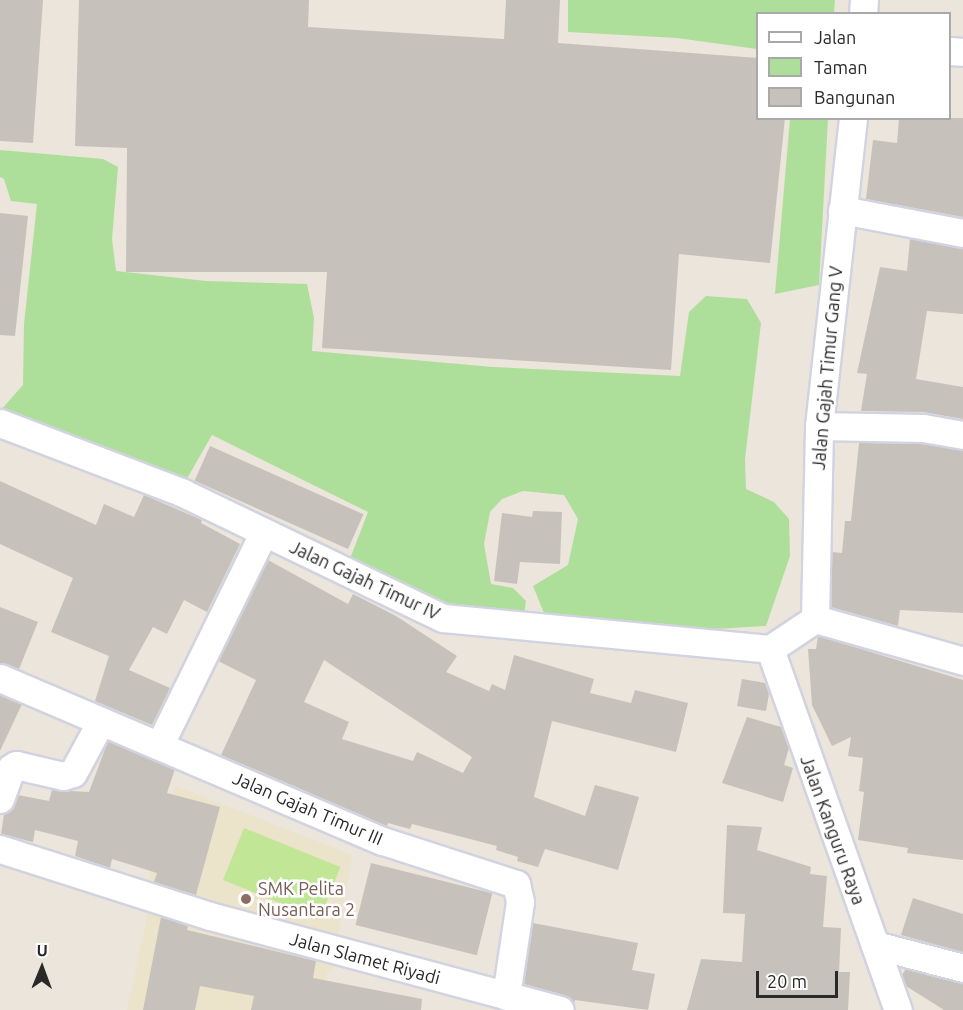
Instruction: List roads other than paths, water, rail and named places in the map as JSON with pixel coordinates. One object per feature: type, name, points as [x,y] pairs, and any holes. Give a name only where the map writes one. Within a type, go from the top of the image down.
[{"type":"street","name":"Jalan Gajah Timur Gang V","points":[[815,619],[819,426],[853,120]]},
{"type":"street","points":[[842,210],[963,233]]},
{"type":"street","name":"Jalan Gajah Timur IV","points":[[0,423],[183,494],[443,618],[770,649]]},
{"type":"street","points":[[819,426],[923,428],[963,435]]},
{"type":"street","points":[[160,744],[264,532]]},
{"type":"street","points":[[770,649],[815,619],[963,661]]},
{"type":"street","name":"Jalan Kanguru Raya","points":[[770,649],[898,1010]]},
{"type":"street","name":"Jalan Gajah Timur III","points":[[0,678],[160,744],[383,841],[516,884],[520,902],[506,996]]},
{"type":"street","points":[[0,799],[11,768],[16,765],[63,776],[74,773],[101,721]]},
{"type":"street","name":"Jalan Slamet Riyadi","points":[[0,849],[210,916],[560,1010]]},
{"type":"street","points":[[875,945],[963,968]]},
{"type":"place","name":"SMK Pelita Nusantara 2","points":[[246,899]]}]
